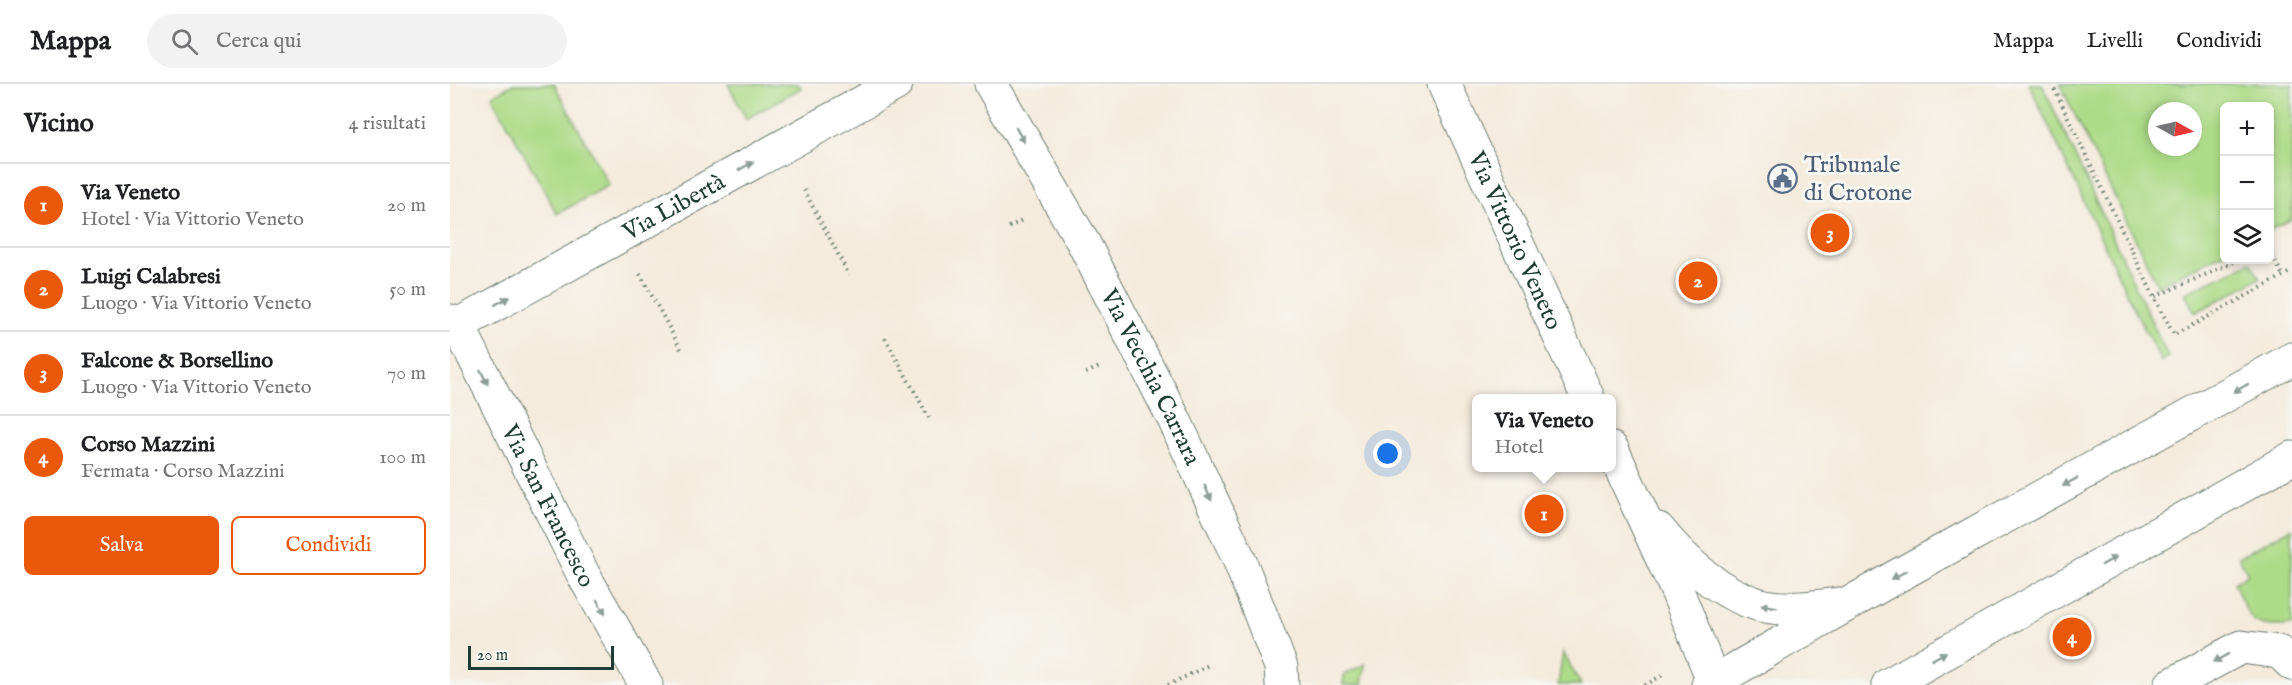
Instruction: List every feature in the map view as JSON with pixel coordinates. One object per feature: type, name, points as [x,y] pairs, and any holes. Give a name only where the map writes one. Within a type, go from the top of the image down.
[{"type":"street","name":"Via Libertà","points":[[454,323],[896,84]]},
{"type":"street","name":"Via Vecchia Carrara","points":[[991,84],[1084,244],[1174,418],[1239,559],[1281,667],[1282,685]]},
{"type":"street","name":"Via Vittorio Veneto","points":[[1444,84],[1586,394]]},
{"type":"street","name":"Via San Francesco","points":[[454,323],[584,576],[646,685]]},
{"type":"street","points":[[1616,460],[1678,593],[1712,684],[1848,603],[2292,359]]},
{"type":"street","points":[[1888,685],[2292,458]]},
{"type":"street","points":[[1634,499],[1664,536],[1703,576],[1756,604],[1808,608],[1848,603]]},
{"type":"street","points":[[2171,685],[2241,647],[2279,652],[2292,664]]},
{"type":"path","points":[[2052,84],[2174,335],[2292,271]]},
{"type":"path","points":[[804,190],[849,275]]},
{"type":"path","points":[[1009,227],[1026,218]]},
{"type":"path","points":[[2274,259],[2283,276]]},
{"type":"path","points":[[2154,297],[2230,264]]},
{"type":"path","points":[[640,273],[683,353]]},
{"type":"path","points":[[885,338],[929,418]]},
{"type":"path","points":[[1086,373],[1102,365]]},
{"type":"path","points":[[1168,685],[1211,664]]},
{"type":"green space","points":[[513,84],[554,84],[609,185],[557,214],[492,96]]},
{"type":"green space","points":[[728,84],[799,84],[801,88],[746,119]]},
{"type":"green space","points":[[2029,84],[2042,84],[2168,357],[2161,361],[2134,309]]},
{"type":"green space","points":[[2060,84],[2292,84],[2292,219],[2274,228],[2274,102],[2220,102],[2220,255],[2158,286]]},
{"type":"green space","points":[[2247,264],[2252,264],[2260,278],[2195,313],[2185,293]]},
{"type":"green space","points":[[2292,528],[2292,625],[2267,626],[2253,619],[2248,613],[2234,583],[2248,574],[2239,557]]},
{"type":"green space","points":[[1563,652],[1581,685],[1558,685]]},
{"type":"green space","points":[[1365,664],[1362,685],[1343,685],[1344,675]]},
{"type":"place","name":"Tribunale di Crotone","points":[[1783,178]]},
{"type":"place","name":"Falcone & Borsellino","points":[[1830,233]]},
{"type":"place","name":"Luigi Calabresi","points":[[1698,281]]},
{"type":"place","name":"Via Veneto","points":[[1544,514]]},
{"type":"place","name":"Corso Mazzini","points":[[2072,637]]}]
